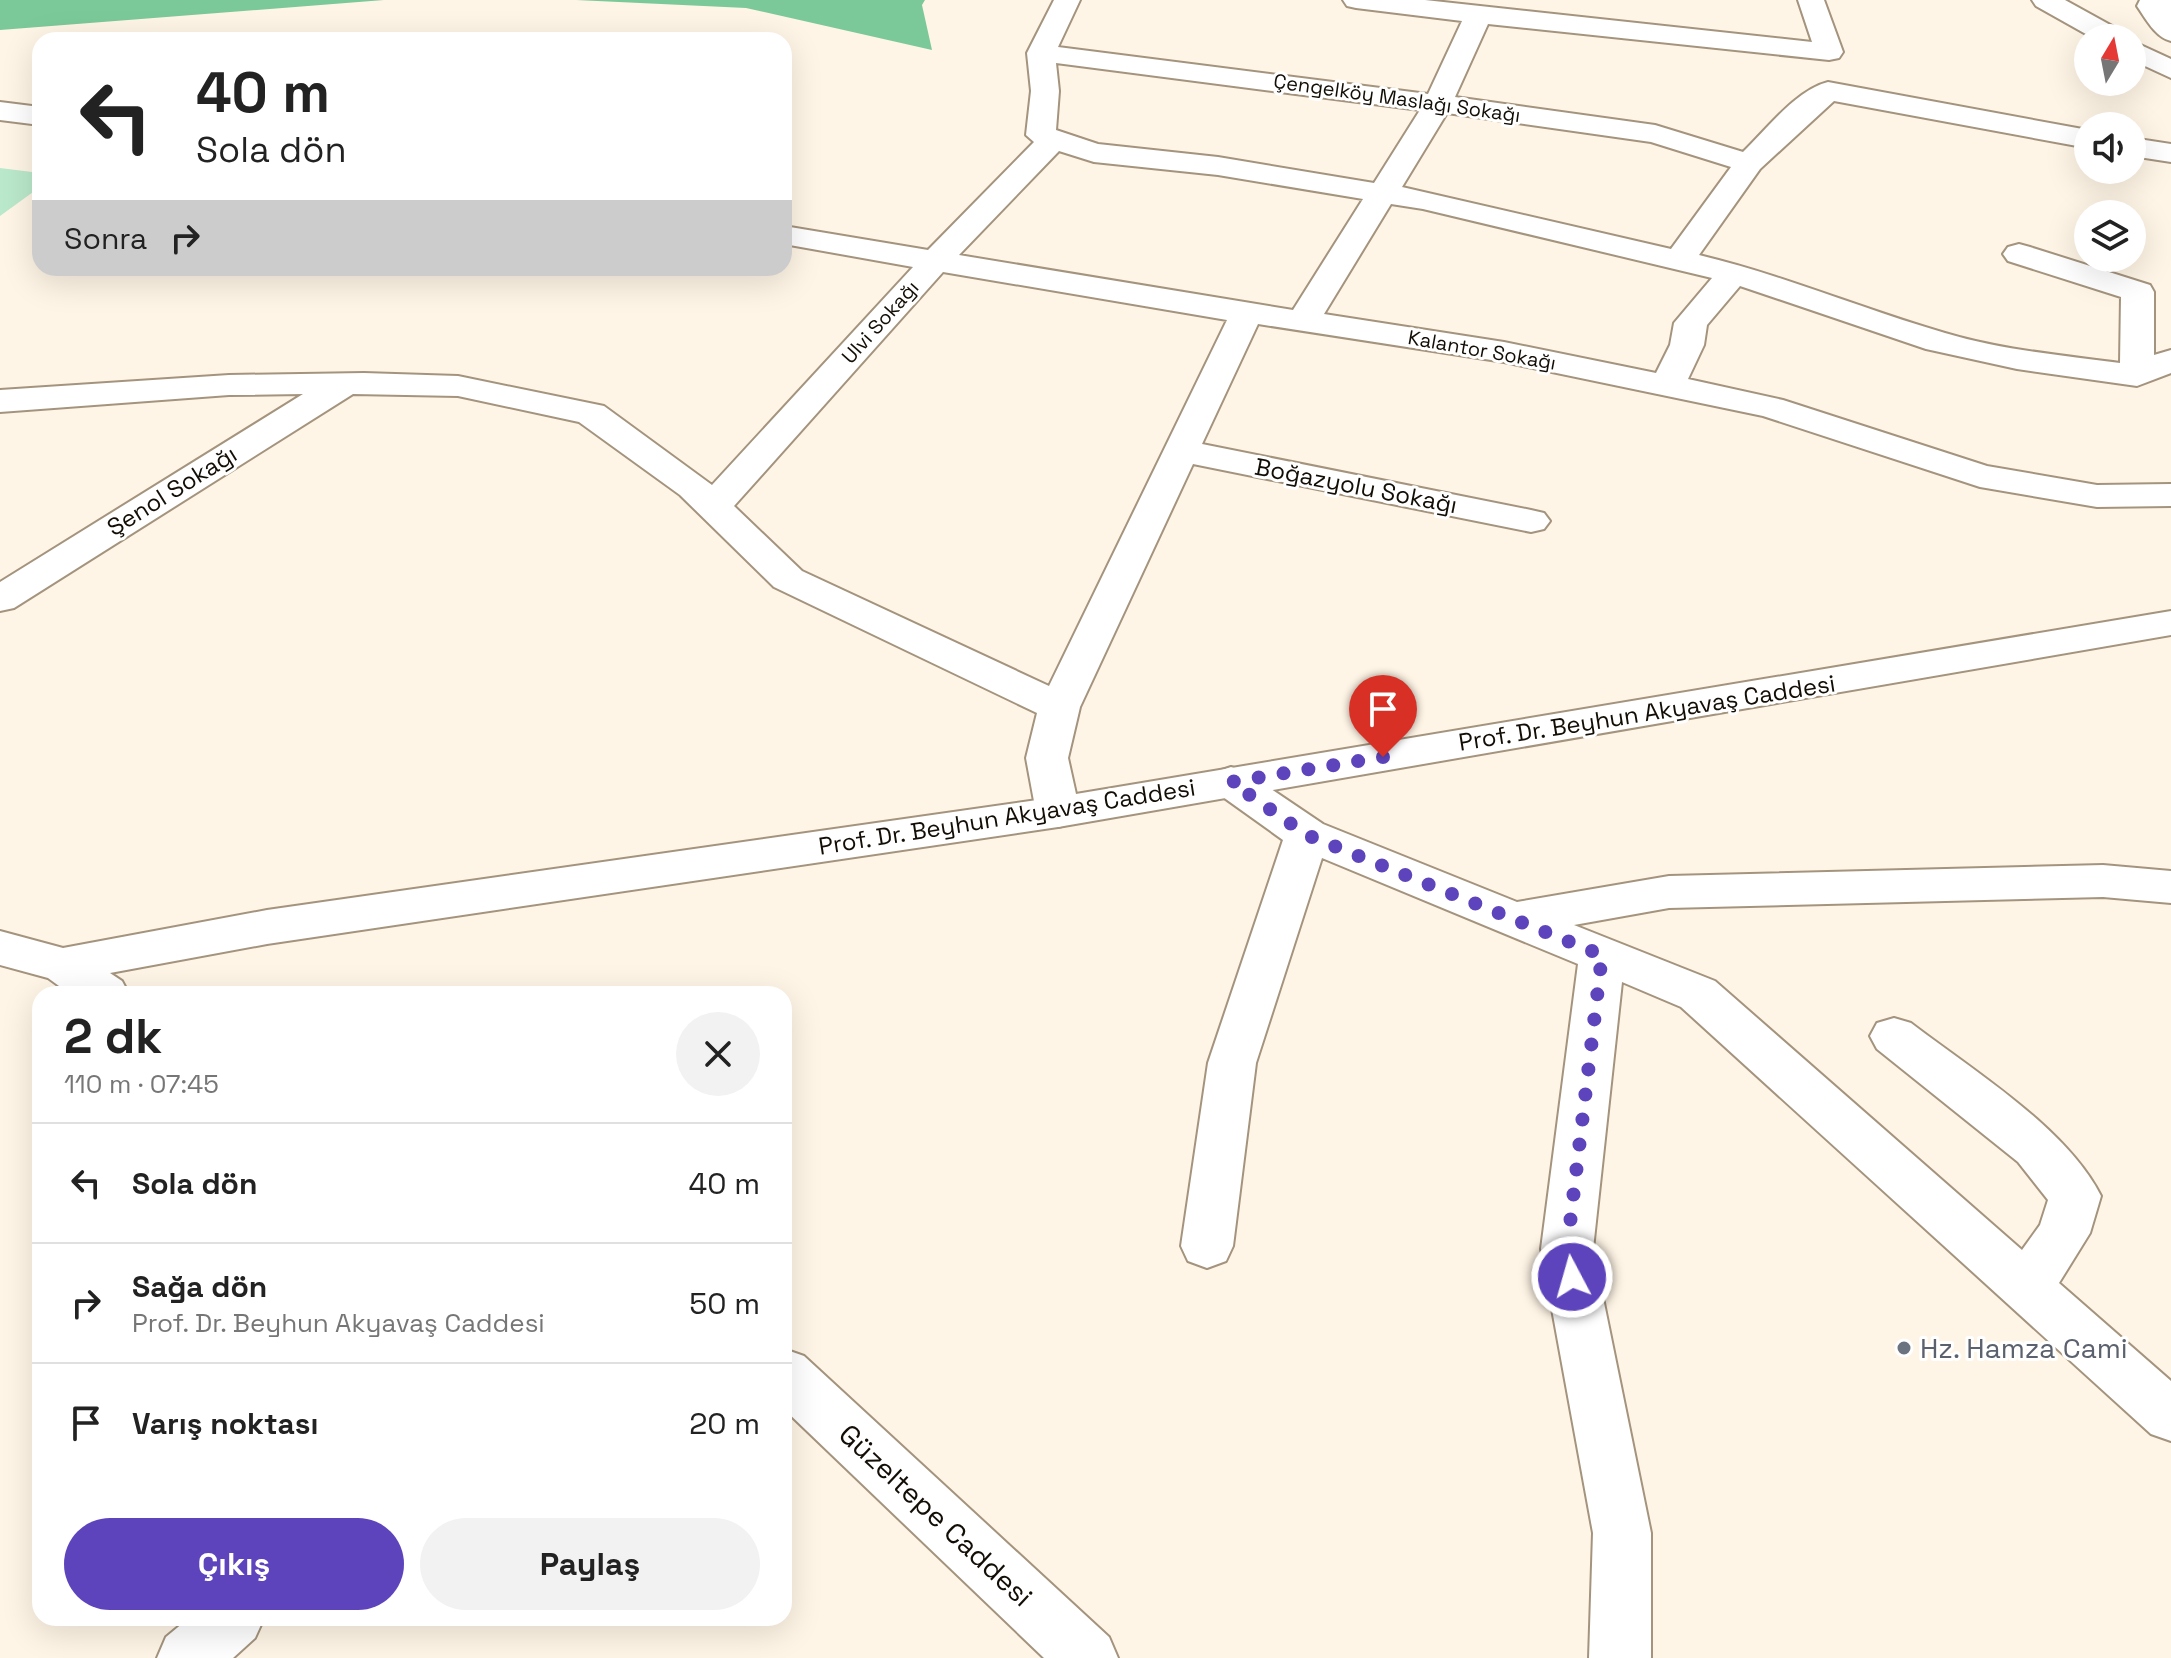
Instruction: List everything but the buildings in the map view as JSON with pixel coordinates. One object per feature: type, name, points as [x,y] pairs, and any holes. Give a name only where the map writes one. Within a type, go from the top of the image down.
[{"type":"street","points":[[1067,0],[1041,53],[1045,91],[1041,135],[1052,141],[1094,153],[1218,166],[1384,193],[1734,273],[1938,342],[2017,359],[2137,376],[2171,360]]},
{"type":"street","points":[[1356,0],[1706,41],[1829,52],[1811,0]]},
{"type":"street","points":[[2045,0],[2088,24]]},
{"type":"street","points":[[2171,5],[2150,6],[2171,33]]},
{"type":"street","points":[[1303,321],[1438,104],[1479,14]]},
{"type":"street","name":"Çengelköy Maslağı Sokağı","points":[[1041,53],[1242,76],[1655,134],[1749,163]]},
{"type":"street","points":[[2146,57],[2171,70]]},
{"type":"street","points":[[1679,260],[1749,163],[1799,114],[1828,91],[2074,136]]},
{"type":"street","points":[[0,111],[32,115]]},
{"type":"street","name":"Ulvi Sokağı","points":[[713,507],[935,262],[1052,141]]},
{"type":"street","points":[[2146,149],[2171,153]]},
{"type":"street","name":"Kalantor Sokağı","points":[[792,236],[1504,352],[1771,407],[1980,476],[2097,496],[2171,495]]},
{"type":"street","points":[[2019,254],[2138,292],[2137,376]]},
{"type":"street","points":[[1668,385],[1687,345],[1691,323],[1734,273]]},
{"type":"street","points":[[1058,812],[1047,758],[1059,707],[1247,312]]},
{"type":"street","name":"Şenol Sokağı","points":[[0,599],[344,384]]},
{"type":"street","points":[[0,401],[229,385],[458,386],[591,414],[693,487],[788,579],[1059,707]]},
{"type":"street","name":"Boğazyolu Sokağı","points":[[1181,451],[1531,521]]},
{"type":"street","name":"Prof. Dr. Beyhun Akyavaş Caddesi","points":[[63,965],[267,927],[1058,812],[2171,623]]},
{"type":"street","points":[[1231,782],[1307,835],[1698,994],[2171,1416]]},
{"type":"street","points":[[1207,1246],[1232,1063],[1307,835]]},
{"type":"street","points":[[1514,919],[1669,892],[1968,882],[2103,881],[2171,887]]},
{"type":"street","points":[[0,948],[63,965],[93,986]]},
{"type":"street","points":[[1602,955],[1567,1249],[1622,1533],[1620,1658]]},
{"type":"street","points":[[1894,1036],[2036,1148],[2075,1196],[2064,1233],[2026,1287]]},
{"type":"street","name":"Güzeltepe Caddesi","points":[[792,1381],[1087,1658]]},
{"type":"street","points":[[188,1658],[225,1626]]},
{"type":"green space","points":[[0,0],[384,0],[0,30]]},
{"type":"green space","points":[[576,0],[925,0],[922,5],[932,50],[746,8]]},
{"type":"green space","points":[[0,168],[32,172],[32,193],[0,216]]},
{"type":"place","name":"Hz. Hamza Cami","points":[[1904,1348]]},
{"type":"route","points":[[1383,757],[1231,782],[1307,835],[1602,955],[1567,1249],[1572,1277]]}]
